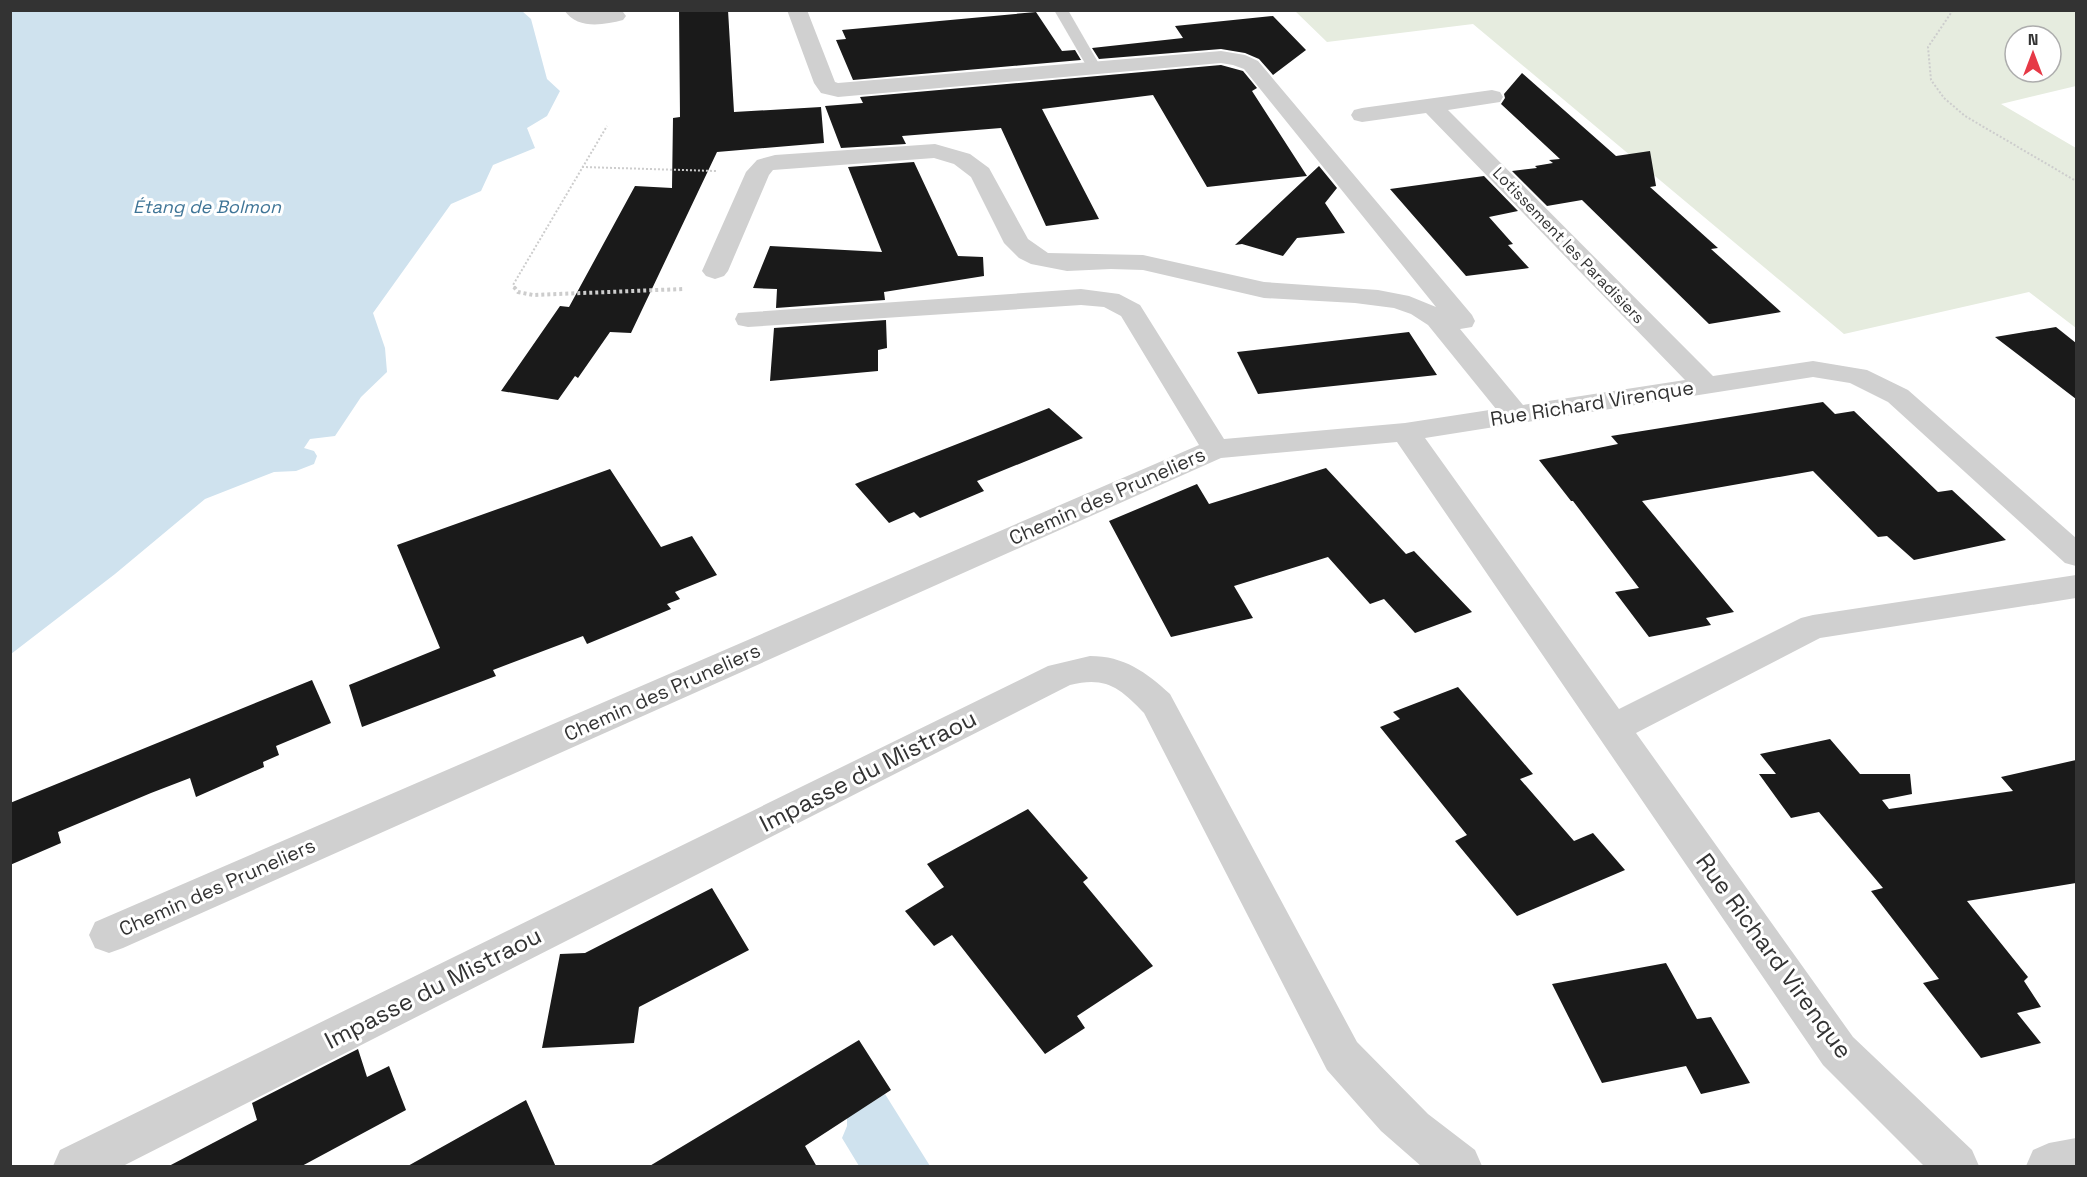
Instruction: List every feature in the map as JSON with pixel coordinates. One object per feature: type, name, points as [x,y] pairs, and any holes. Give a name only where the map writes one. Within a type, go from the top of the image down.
[{"type":"street","points":[[574,10],[580,17],[587,18],[616,16]]},
{"type":"street","points":[[796,10],[825,83],[829,88],[838,90],[1221,57],[1238,59],[1251,65],[1502,369],[1515,415]]},
{"type":"street","points":[[1362,115],[1492,96]]},
{"type":"street","name":"Lotissement les Paradisiers","points":[[1431,105],[1706,385]]},
{"type":"street","points":[[715,271],[758,172],[765,165],[775,162],[910,151],[935,152],[962,159],[981,173],[1017,243],[1025,253],[1042,260],[1065,264],[1124,261],[1265,290],[1395,299],[1425,309],[1438,319],[1515,415]]},
{"type":"street","name":"Chemin des Pruneliers","points":[[748,319],[1081,297],[1110,300],[1131,311],[1216,449]]},
{"type":"street","name":"Rue Richard Virenque","points":[[1956,1167],[1838,1051],[1405,432],[1813,369],[1857,376],[1898,396],[2076,555]]},
{"type":"street","name":"Chemin des Pruneliers","points":[[109,935],[1216,449],[1405,432]]},
{"type":"street","points":[[1612,729],[1813,627],[2076,586]]},
{"type":"street","name":"Impasse du Mistraou","points":[[76,1167],[1060,675],[1078,669],[1099,668],[1118,672],[1132,679],[1156,704],[1342,1056],[1385,1103],[1433,1149],[1459,1167]]},
{"type":"street","points":[[2049,1167],[2076,1161]]},
{"type":"lane","points":[[1061,10],[1095,69]]},
{"type":"path","points":[[1953,10],[1928,47],[1931,80],[1944,98],[1965,116],[2076,181]]},
{"type":"path","points":[[607,126],[513,285],[518,292],[533,295],[698,288],[706,284],[715,271]]},
{"type":"path","points":[[582,167],[758,172]]},
{"type":"shaded area","points":[[1295,11],[2076,11],[2076,86],[2001,104],[2076,148],[2076,328],[2029,292],[1844,334],[1473,24],[1327,42]]},
{"type":"water","name":"Étang de Bolmon","points":[[11,10],[522,11],[531,19],[547,79],[560,91],[547,116],[527,128],[535,148],[493,165],[481,191],[451,204],[373,313],[385,348],[387,372],[361,397],[335,436],[310,439],[304,448],[314,451],[317,456],[314,464],[296,471],[274,472],[205,499],[115,574],[11,654]]},
{"type":"water","points":[[885,1094],[930,1166],[859,1166],[842,1138],[847,1126],[847,1118]]},
{"type":"building","points":[[679,10],[728,10],[734,112],[821,107],[824,143],[717,152],[631,333],[610,332],[578,378],[575,376],[558,400],[501,391],[560,306],[569,307],[635,186],[672,188],[673,118],[680,117]]},
{"type":"building","points":[[1036,12],[1062,51],[1075,50],[1081,60],[853,80],[836,40],[846,39],[842,30]]},
{"type":"building","points":[[1273,16],[1306,50],[1273,75],[1259,59],[1245,53],[1221,49],[1099,59],[1092,48],[1183,38],[1175,26]]},
{"type":"building","points":[[1221,65],[1243,71],[1257,88],[1252,91],[1307,176],[1207,187],[1153,95],[1042,109],[1099,219],[1046,226],[1001,128],[902,136],[906,144],[841,148],[825,106],[863,103],[860,97]]},
{"type":"building","points":[[1522,73],[1616,156],[1650,151],[1656,186],[1650,187],[1718,248],[1711,249],[1781,312],[1709,324],[1582,200],[1547,206],[1512,171],[1537,168],[1535,166],[1553,163],[1549,160],[1560,159],[1501,104],[1505,98],[1504,94]]},
{"type":"building","points":[[914,162],[958,256],[983,257],[984,276],[884,292],[885,300],[776,308],[777,289],[753,288],[770,246],[882,252],[848,167]]},
{"type":"building","points":[[1319,166],[1337,188],[1325,203],[1345,233],[1297,238],[1283,256],[1242,244],[1235,245]]},
{"type":"building","points":[[1484,176],[1518,211],[1489,217],[1513,244],[1508,245],[1529,268],[1466,276],[1390,189]]},
{"type":"building","points":[[886,320],[887,348],[878,350],[878,371],[770,381],[774,328]]},
{"type":"building","points":[[2056,327],[2076,343],[2076,399],[1995,337]]},
{"type":"building","points":[[1409,332],[1437,375],[1258,394],[1237,352]]},
{"type":"building","points":[[1823,402],[1835,414],[1854,411],[1938,492],[1952,490],[2006,540],[1914,560],[1887,536],[1878,537],[1813,471],[1642,501],[1734,612],[1706,618],[1711,625],[1649,637],[1615,592],[1639,588],[1539,460],[1618,444],[1611,436]]},
{"type":"building","points":[[1049,408],[1083,438],[977,481],[984,491],[920,518],[914,512],[889,523],[855,484]]},
{"type":"building","points":[[1326,468],[1406,554],[1414,551],[1472,612],[1415,633],[1384,599],[1370,604],[1328,557],[1234,586],[1253,618],[1171,637],[1109,521],[1197,484],[1209,504]]},
{"type":"building","points":[[610,469],[661,547],[692,536],[717,575],[675,592],[680,599],[667,604],[671,609],[587,644],[583,636],[493,670],[496,676],[362,727],[349,685],[440,648],[397,545]]},
{"type":"building","points":[[312,680],[331,723],[276,746],[279,755],[263,762],[264,767],[196,797],[190,778],[151,793],[58,832],[61,843],[10,865],[10,803]]},
{"type":"building","points":[[1458,687],[1533,774],[1520,779],[1574,841],[1593,833],[1625,870],[1517,916],[1455,841],[1467,835],[1380,727],[1400,719],[1393,712]]},
{"type":"building","points":[[1830,739],[1860,774],[1910,774],[1912,794],[1882,800],[1889,809],[2013,791],[2001,777],[2076,760],[2076,883],[1967,901],[2028,977],[2024,981],[2041,1007],[2017,1013],[2041,1043],[1981,1058],[1923,983],[1939,979],[1871,891],[1883,888],[1819,812],[1791,818],[1759,774],[1776,774],[1760,754]]},
{"type":"building","points":[[1028,809],[1088,878],[1083,882],[1153,966],[1077,1016],[1085,1028],[1045,1054],[952,935],[934,946],[905,911],[944,887],[927,864]]},
{"type":"building","points":[[712,888],[749,950],[639,1007],[634,1043],[542,1048],[560,954],[585,953]]},
{"type":"building","points":[[1666,963],[1697,1019],[1711,1017],[1750,1083],[1701,1094],[1686,1066],[1602,1083],[1552,984]]},
{"type":"building","points":[[859,1040],[891,1090],[805,1146],[817,1167],[648,1167]]},
{"type":"building","points":[[358,1049],[367,1077],[389,1066],[406,1110],[300,1167],[167,1167],[257,1120],[252,1103]]},
{"type":"building","points":[[526,1100],[556,1167],[406,1167]]}]
